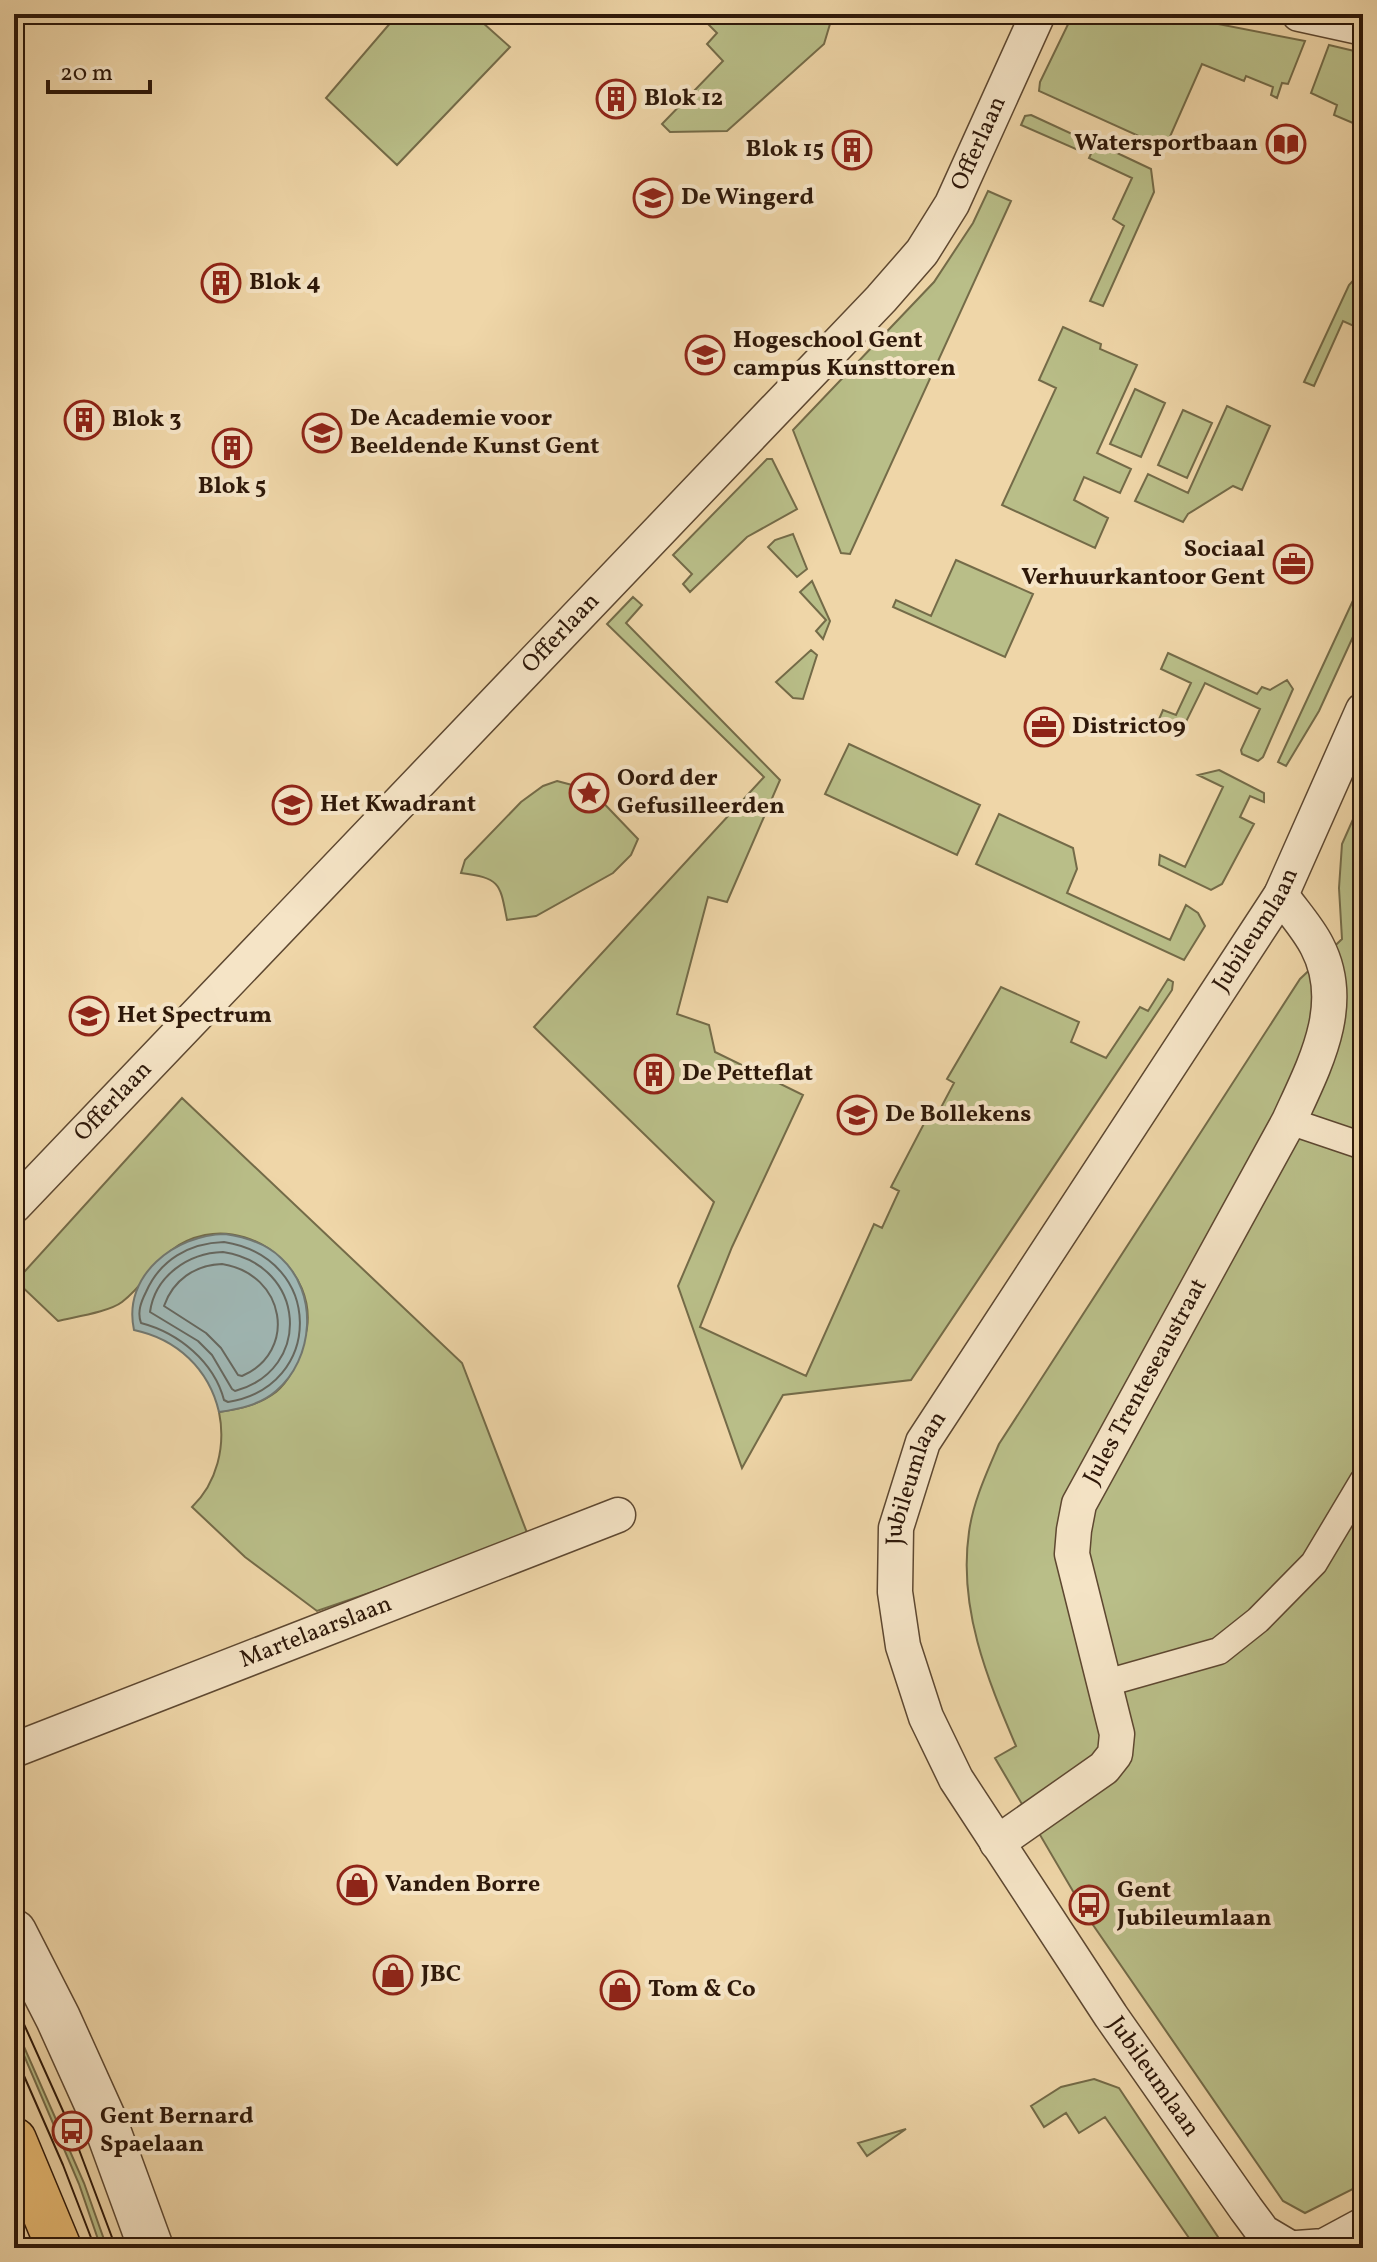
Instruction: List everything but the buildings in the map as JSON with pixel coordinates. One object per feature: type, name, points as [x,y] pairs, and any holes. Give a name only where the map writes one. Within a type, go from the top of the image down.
[{"type":"main road","points":[[14,2140],[59,2248]]},
{"type":"street","name":"Offerlaan","points":[[14,1206],[871,311],[922,252],[952,204],[1038,14]]},
{"type":"street","points":[[1299,14],[1363,28]]},
{"type":"street","name":"Jubileumlaan","points":[[1290,2248],[1263,2232],[1246,2209],[1125,2036],[956,1779],[926,1717],[903,1646],[895,1592],[896,1528],[923,1442],[1281,895],[1363,710]]},
{"type":"street","name":"Jules Trenteseaustraat","points":[[997,1843],[1104,1768],[1115,1754],[1117,1734],[1072,1554],[1079,1504],[1289,1121],[1313,1070],[1329,1019],[1330,982],[1317,947],[1281,895]]},
{"type":"street","points":[[1289,1121],[1363,1146]]},
{"type":"street","points":[[1106,1683],[1219,1651],[1258,1620],[1314,1563],[1363,1481]]},
{"type":"street","name":"Martelaarslaan","points":[[14,1750],[618,1515]]},
{"type":"street","points":[[14,1932],[58,2018],[105,2122],[151,2248]]},
{"type":"street","points":[[1297,2248],[1324,2246],[1358,2234]]},
{"type":"green space","points":[[398,14],[473,14],[510,47],[397,165],[326,98]]},
{"type":"green space","points":[[698,14],[833,14],[824,44],[727,131],[670,132],[662,124],[723,61],[707,44],[717,33]]},
{"type":"green space","points":[[1073,14],[1167,14],[1305,41],[1288,84],[1282,83],[1277,98],[1271,95],[1273,87],[1246,76],[1244,81],[1202,64],[1165,148],[1039,91],[1040,82]]},
{"type":"green space","points":[[1329,45],[1363,53],[1363,136],[1359,134],[1360,126],[1334,115],[1337,105],[1311,93]]},
{"type":"green space","points":[[1031,115],[1083,139],[1078,150],[1021,125],[1025,116]]},
{"type":"green space","points":[[1096,143],[1151,169],[1154,192],[1103,306],[1090,301],[1124,226],[1113,219],[1132,178],[1089,158]]},
{"type":"green space","points":[[988,191],[1011,201],[850,554],[841,553],[793,430],[934,282],[973,223]]},
{"type":"green space","points":[[1361,272],[1363,313],[1356,327],[1343,321],[1314,386],[1304,382],[1349,285]]},
{"type":"green space","points":[[1063,327],[1101,344],[1100,349],[1137,365],[1097,453],[1131,469],[1120,493],[1084,477],[1074,500],[1108,518],[1095,548],[1002,505],[1056,388],[1039,380]]},
{"type":"green space","points":[[1135,389],[1165,403],[1141,457],[1110,444]]},
{"type":"green space","points":[[1227,406],[1270,426],[1242,490],[1233,486],[1188,514],[1183,522],[1135,501],[1148,474],[1188,493]]},
{"type":"green space","points":[[1183,410],[1212,423],[1187,478],[1158,465]]},
{"type":"green space","points":[[767,459],[772,459],[797,509],[747,537],[690,592],[683,584],[692,574],[673,555]]},
{"type":"green space","points":[[793,534],[807,569],[797,577],[768,547],[775,540]]},
{"type":"green space","points":[[956,560],[1033,594],[1005,657],[893,607],[896,600],[931,616]]},
{"type":"green space","points":[[1363,579],[1363,615],[1319,711],[1286,766],[1278,762]]},
{"type":"green space","points":[[812,581],[830,621],[823,639],[816,631],[826,620],[800,592]]},
{"type":"green space","points":[[633,597],[642,605],[626,623],[780,780],[727,902],[708,897],[677,1014],[709,1025],[715,1052],[803,1095],[732,1247],[700,1327],[806,1376],[874,1224],[882,1228],[899,1191],[891,1187],[929,1114],[936,1117],[954,1083],[947,1079],[1001,987],[1079,1022],[1071,1042],[1106,1058],[1140,1007],[1148,1011],[1168,979],[1173,982],[1172,990],[911,1380],[783,1395],[742,1468],[678,1286],[714,1202],[534,1027],[764,777],[607,624]]},
{"type":"green space","points":[[811,650],[817,655],[803,699],[793,698],[776,682]]},
{"type":"green space","points":[[1168,653],[1257,694],[1262,687],[1270,690],[1287,680],[1293,689],[1263,757],[1258,761],[1242,754],[1241,750],[1260,709],[1205,683],[1180,734],[1157,724],[1163,710],[1176,715],[1191,683],[1161,669]]},
{"type":"green space","points":[[849,744],[980,805],[957,855],[825,794]]},
{"type":"green space","points":[[1219,770],[1264,793],[1264,802],[1250,796],[1240,817],[1254,824],[1222,884],[1211,890],[1159,865],[1160,855],[1185,867],[1223,787],[1198,775]]},
{"type":"green space","points":[[557,781],[591,790],[638,839],[631,855],[613,873],[536,916],[507,920],[496,885],[484,877],[461,873],[465,860],[521,802],[543,786]]},
{"type":"green space","points":[[1363,797],[1363,2184],[1305,2213],[1283,2201],[1091,1922],[995,1758],[1016,1746],[978,1642],[971,1615],[967,1560],[974,1510],[999,1444],[1300,979],[1342,939],[1339,888],[1342,844]]},
{"type":"green space","points":[[999,814],[1073,848],[1077,869],[1067,893],[1170,940],[1186,905],[1198,913],[1205,926],[1184,960],[976,864]]},
{"type":"green space","points":[[182,1098],[462,1363],[529,1538],[317,1611],[245,1557],[192,1507],[208,1487],[218,1463],[221,1438],[219,1412],[263,1400],[285,1383],[293,1368],[306,1331],[307,1308],[302,1289],[292,1272],[263,1245],[244,1237],[205,1235],[177,1246],[133,1293],[116,1306],[58,1321],[16,1281]]},
{"type":"green space","points":[[14,2024],[84,2183],[107,2248],[101,2248],[79,2184],[14,2032]]},
{"type":"green space","points":[[1094,2079],[1119,2088],[1218,2237],[1196,2248],[1105,2117],[1079,2133],[1066,2113],[1044,2127],[1031,2106],[1061,2087]]},
{"type":"green space","points":[[906,2129],[867,2156],[858,2143]]},
{"type":"water","points":[[225,1234],[269,1248],[281,1258],[302,1289],[307,1326],[298,1362],[289,1378],[276,1391],[256,1403],[219,1412],[208,1382],[189,1358],[164,1341],[134,1330],[132,1310],[144,1276],[156,1262],[188,1242]]},
{"type":"tram line","points":[[14,2002],[72,2131],[116,2248]]},
{"type":"tram line","points":[[14,2053],[95,2248]]},
{"type":"place","name":"Blok 12","points":[[616,99]]},
{"type":"place","name":"Watersportbaan","points":[[1286,144]]},
{"type":"place","name":"Blok 15","points":[[852,150]]},
{"type":"place","name":"De Wingerd","points":[[653,198]]},
{"type":"place","name":"Blok 4","points":[[221,283]]},
{"type":"place","name":"Hogeschool Gent campus Kunsttoren","points":[[705,355]]},
{"type":"place","name":"Blok 3","points":[[84,420]]},
{"type":"place","name":"De Academie voor Beeldende Kunst Gent","points":[[322,433]]},
{"type":"place","name":"Blok 5","points":[[232,448]]},
{"type":"place","name":"Sociaal Verhuurkantoor Gent","points":[[1293,564]]},
{"type":"place","name":"District09","points":[[1044,727]]},
{"type":"place","name":"Oord der Gefusilleerden","points":[[589,793]]},
{"type":"place","name":"Het Kwadrant","points":[[292,805]]},
{"type":"place","name":"Het Spectrum","points":[[89,1016]]},
{"type":"place","name":"De Petteflat","points":[[654,1074]]},
{"type":"place","name":"De Bollekens","points":[[857,1115]]},
{"type":"place","name":"Vanden Borre","points":[[357,1885]]},
{"type":"place","name":"Gent Jubileumlaan","points":[[1089,1905]]},
{"type":"place","name":"JBC","points":[[393,1975]]},
{"type":"place","name":"Tom & Co","points":[[620,1990]]},
{"type":"place","name":"Gent Bernard Spaelaan","points":[[72,2131]]}]
